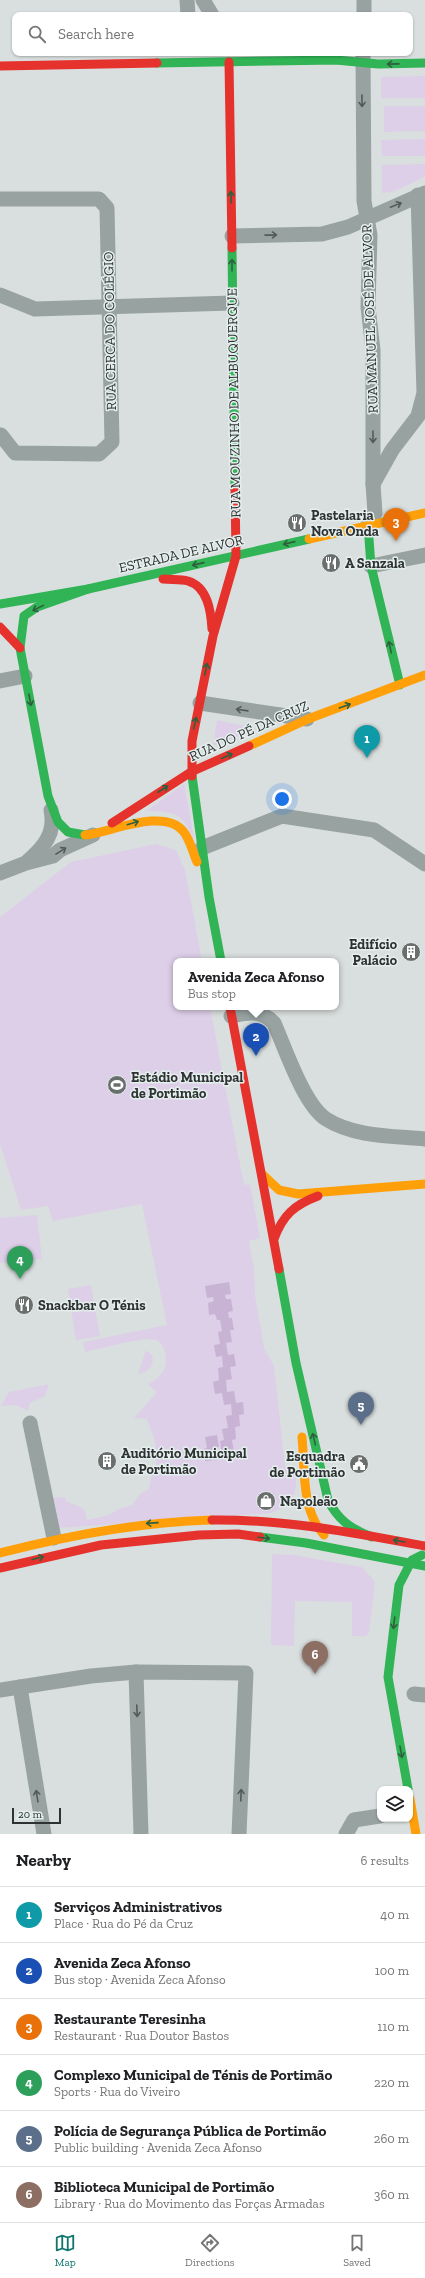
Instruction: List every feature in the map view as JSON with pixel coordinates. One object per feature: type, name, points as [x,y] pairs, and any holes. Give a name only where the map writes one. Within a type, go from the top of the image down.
[{"type":"street","points":[[203,0],[210,12]]},
{"type":"street","points":[[364,0],[364,12]]},
{"type":"street","points":[[169,63],[180,56]]},
{"type":"street","points":[[0,66],[169,63],[228,58],[336,60],[362,58],[378,64],[425,63]]},
{"type":"street","name":"RUA MOUZINHO DE ALBUQUERQUE","points":[[209,897],[191,772],[192,740],[213,636],[236,556],[228,58]]},
{"type":"street","name":"RUA MANUEL JOSÉ DE ALVOR","points":[[362,58],[364,201],[370,235],[368,307],[373,350],[373,484],[375,512],[368,525]]},
{"type":"street","points":[[232,236],[322,234],[348,227],[367,217],[422,194],[424,393],[418,416],[392,450],[373,484]]},
{"type":"street","name":"RUA CERCA DO COLÉGIO","points":[[0,199],[99,199],[107,208],[112,442],[99,454],[15,453],[1,435]]},
{"type":"street","points":[[0,295],[35,309],[232,303]]},
{"type":"street","points":[[0,309],[18,303]]},
{"type":"street","name":"ESTRADA DE ALVOR","points":[[0,604],[88,589],[425,513]]},
{"type":"street","points":[[368,525],[371,566],[400,685]]},
{"type":"street","points":[[371,566],[425,555]]},
{"type":"street","points":[[137,578],[189,581],[201,590],[210,609],[213,636]]},
{"type":"street","points":[[26,863],[44,847],[50,833],[52,813],[20,648],[24,616],[37,607],[88,589]]},
{"type":"street","points":[[0,627],[4,629],[20,648]]},
{"type":"street","name":"RUA DO PÉ DA CRUZ","points":[[96,834],[191,772],[308,720],[425,675]]},
{"type":"street","points":[[0,681],[25,676]]},
{"type":"street","points":[[200,702],[308,720]]},
{"type":"street","points":[[48,796],[58,822],[68,832],[96,834]]},
{"type":"street","points":[[202,848],[282,816],[374,830],[425,864]]},
{"type":"street","points":[[0,873],[26,863],[53,856],[60,850],[96,834],[143,820],[170,823],[183,830],[193,852],[209,897],[220,958]]},
{"type":"street","points":[[372,1537],[343,1524],[331,1506],[324,1481],[296,1363],[262,1174],[230,1011],[256,1011],[268,1016],[274,1023],[308,1099],[326,1119],[354,1131],[425,1139]]},
{"type":"street","points":[[262,1174],[279,1190],[298,1194],[425,1184]]},
{"type":"street","points":[[274,1239],[279,1222],[296,1204],[328,1192]]},
{"type":"street","points":[[296,1363],[298,1410],[308,1493],[312,1516],[316,1526],[333,1541],[387,1558],[396,1565],[399,1585],[388,1677],[407,1786]]},
{"type":"street","points":[[30,1423],[54,1538]]},
{"type":"street","points":[[295,1433],[301,1493],[299,1504]]},
{"type":"street","points":[[58,1554],[105,1539],[154,1531],[222,1527],[307,1532],[316,1526],[322,1510],[324,1481]]},
{"type":"street","points":[[0,1553],[54,1538],[139,1524],[268,1519],[287,1514]]},
{"type":"street","points":[[232,1521],[273,1522],[316,1526],[425,1546]]},
{"type":"street","points":[[0,1568],[101,1545],[158,1538],[238,1534],[306,1543],[425,1566]]},
{"type":"street","points":[[399,1585],[411,1563],[425,1554]]},
{"type":"street","points":[[0,1690],[91,1676],[136,1672],[246,1673],[239,1834]]},
{"type":"street","points":[[136,1672],[141,1834]]},
{"type":"street","points":[[20,1687],[44,1834]]},
{"type":"street","points":[[346,1834],[354,1820],[377,1816]]},
{"type":"street","points":[[413,1818],[416,1834]]},
{"type":"shaded area","points":[[425,76],[425,98],[381,98],[381,77]]},
{"type":"shaded area","points":[[384,106],[425,106],[425,131],[384,132]]},
{"type":"shaded area","points":[[425,139],[425,156],[382,156],[381,140]]},
{"type":"shaded area","points":[[425,164],[425,177],[392,192],[382,193],[382,165]]},
{"type":"shaded area","points":[[217,720],[257,729],[213,746]]},
{"type":"shaded area","points":[[184,784],[195,843],[187,825],[178,816],[165,812],[146,811]]},
{"type":"shaded area","points":[[156,844],[176,850],[185,870],[201,958],[173,958],[173,1010],[211,1010],[244,1185],[250,1184],[260,1238],[249,1241],[254,1269],[255,1295],[264,1348],[274,1366],[285,1467],[296,1466],[294,1496],[286,1505],[271,1513],[59,1528],[52,1498],[65,1497],[66,1501],[84,1509],[87,1520],[109,1515],[119,1509],[132,1505],[140,1494],[149,1489],[151,1477],[157,1467],[155,1442],[147,1419],[134,1418],[157,1392],[148,1384],[158,1378],[163,1372],[166,1358],[163,1346],[156,1340],[150,1339],[122,1343],[85,1352],[83,1342],[167,1325],[142,1204],[53,1221],[48,1206],[21,1210],[0,1144],[0,917],[71,862]]},
{"type":"shaded area","points":[[37,1215],[42,1259],[0,1263],[0,1218]]},
{"type":"shaded area","points":[[229,1282],[231,1294],[225,1295],[226,1299],[231,1299],[233,1311],[228,1312],[229,1318],[232,1318],[234,1330],[230,1330],[232,1342],[226,1343],[228,1355],[234,1354],[236,1366],[230,1367],[232,1379],[226,1380],[227,1392],[234,1391],[236,1403],[243,1402],[244,1414],[239,1415],[240,1426],[235,1427],[236,1439],[232,1440],[234,1452],[222,1454],[220,1441],[224,1440],[222,1429],[228,1428],[226,1416],[232,1415],[231,1404],[224,1405],[222,1393],[215,1394],[213,1382],[219,1380],[218,1368],[223,1367],[222,1356],[216,1357],[214,1345],[220,1344],[218,1332],[222,1331],[220,1320],[217,1320],[215,1314],[209,1315],[208,1303],[214,1301],[213,1297],[207,1298],[205,1286]]},
{"type":"shaded area","points":[[91,1285],[100,1336],[76,1340],[68,1289]]},
{"type":"shaded area","points":[[146,1350],[152,1355],[152,1366],[145,1372],[138,1374]]},
{"type":"shaded area","points":[[49,1384],[45,1396],[30,1403],[28,1411],[16,1405],[1,1406],[9,1392]]},
{"type":"shaded area","points":[[217,1435],[219,1447],[215,1448],[217,1460],[205,1461],[203,1449],[207,1448],[205,1437]]},
{"type":"shaded area","points":[[272,1554],[294,1555],[362,1567],[375,1582],[369,1632],[366,1636],[352,1636],[352,1602],[295,1601],[294,1646],[271,1645]]},
{"type":"traffic: fast","points":[[157,63],[336,60],[378,64],[425,63]]},
{"type":"traffic: fast","points":[[232,248],[235,489]]},
{"type":"traffic: fast","points":[[368,525],[371,566],[400,685]]},
{"type":"traffic: fast","points":[[0,604],[88,589],[309,539]]},
{"type":"traffic: fast","points":[[85,835],[68,832],[58,822],[48,796],[20,648],[24,616],[37,607],[88,589]]},
{"type":"traffic: fast","points":[[192,776],[209,897],[220,958]]},
{"type":"traffic: fast","points":[[279,1269],[296,1363],[328,1500],[336,1513],[346,1523],[358,1531],[372,1537]]},
{"type":"traffic: fast","points":[[260,1537],[306,1543],[425,1566]]},
{"type":"traffic: fast","points":[[407,1786],[388,1677],[399,1585],[412,1560],[422,1555]]},
{"type":"traffic: slow","points":[[309,539],[425,513]]},
{"type":"traffic: slow","points":[[249,746],[308,719],[425,675]]},
{"type":"traffic: slow","points":[[85,835],[136,823],[163,821],[174,824],[183,831],[197,862]]},
{"type":"traffic: slow","points":[[262,1174],[279,1190],[298,1194],[425,1184]]},
{"type":"traffic: slow","points":[[302,1437],[304,1475],[308,1501],[311,1514],[324,1535]]},
{"type":"traffic: slow","points":[[0,1553],[105,1530],[158,1523],[212,1520]]},
{"type":"traffic: slow","points":[[413,1816],[416,1834]]},
{"type":"traffic: jam","points":[[229,62],[232,248]]},
{"type":"traffic: jam","points":[[0,66],[157,63]]},
{"type":"traffic: jam","points":[[192,776],[192,741],[213,636],[236,556],[235,489]]},
{"type":"traffic: jam","points":[[163,579],[188,581],[195,584],[200,589],[207,601],[211,615],[212,629]]},
{"type":"traffic: jam","points":[[0,627],[20,648]]},
{"type":"traffic: jam","points":[[112,823],[191,772],[249,746]]},
{"type":"traffic: jam","points":[[231,1010],[279,1269]]},
{"type":"traffic: jam","points":[[274,1239],[281,1223],[290,1212],[302,1203],[318,1196]]},
{"type":"traffic: jam","points":[[212,1520],[239,1520],[293,1524],[425,1546]]},
{"type":"traffic: jam","points":[[0,1568],[101,1545],[199,1535],[238,1534],[260,1537]]},
{"type":"place","name":"Pastelaria Nova Onda","points":[[297,523]]},
{"type":"place","name":"Restaurante Teresinha","points":[[396,541]]},
{"type":"place","name":"A Sanzala","points":[[331,563]]},
{"type":"place","name":"Serviços Administrativos","points":[[367,758]]},
{"type":"place","name":"Edifício Palácio","points":[[411,952]]},
{"type":"place","name":"Avenida Zeca Afonso","points":[[256,1056]]},
{"type":"place","name":"Estádio Municipal de Portimão","points":[[117,1085]]},
{"type":"place","name":"Complexo Municipal de Ténis de Portimão","points":[[20,1279]]},
{"type":"place","name":"Snackbar O Ténis","points":[[24,1305]]},
{"type":"place","name":"Polícia de Segurança Pública de Portimão","points":[[361,1425]]},
{"type":"place","name":"Auditório Municipal de Portimão","points":[[107,1461]]},
{"type":"place","name":"Esquadra de Portimão","points":[[359,1464]]},
{"type":"place","name":"Napoleão","points":[[266,1501]]},
{"type":"place","name":"Biblioteca Municipal de Portimão","points":[[315,1674]]}]
